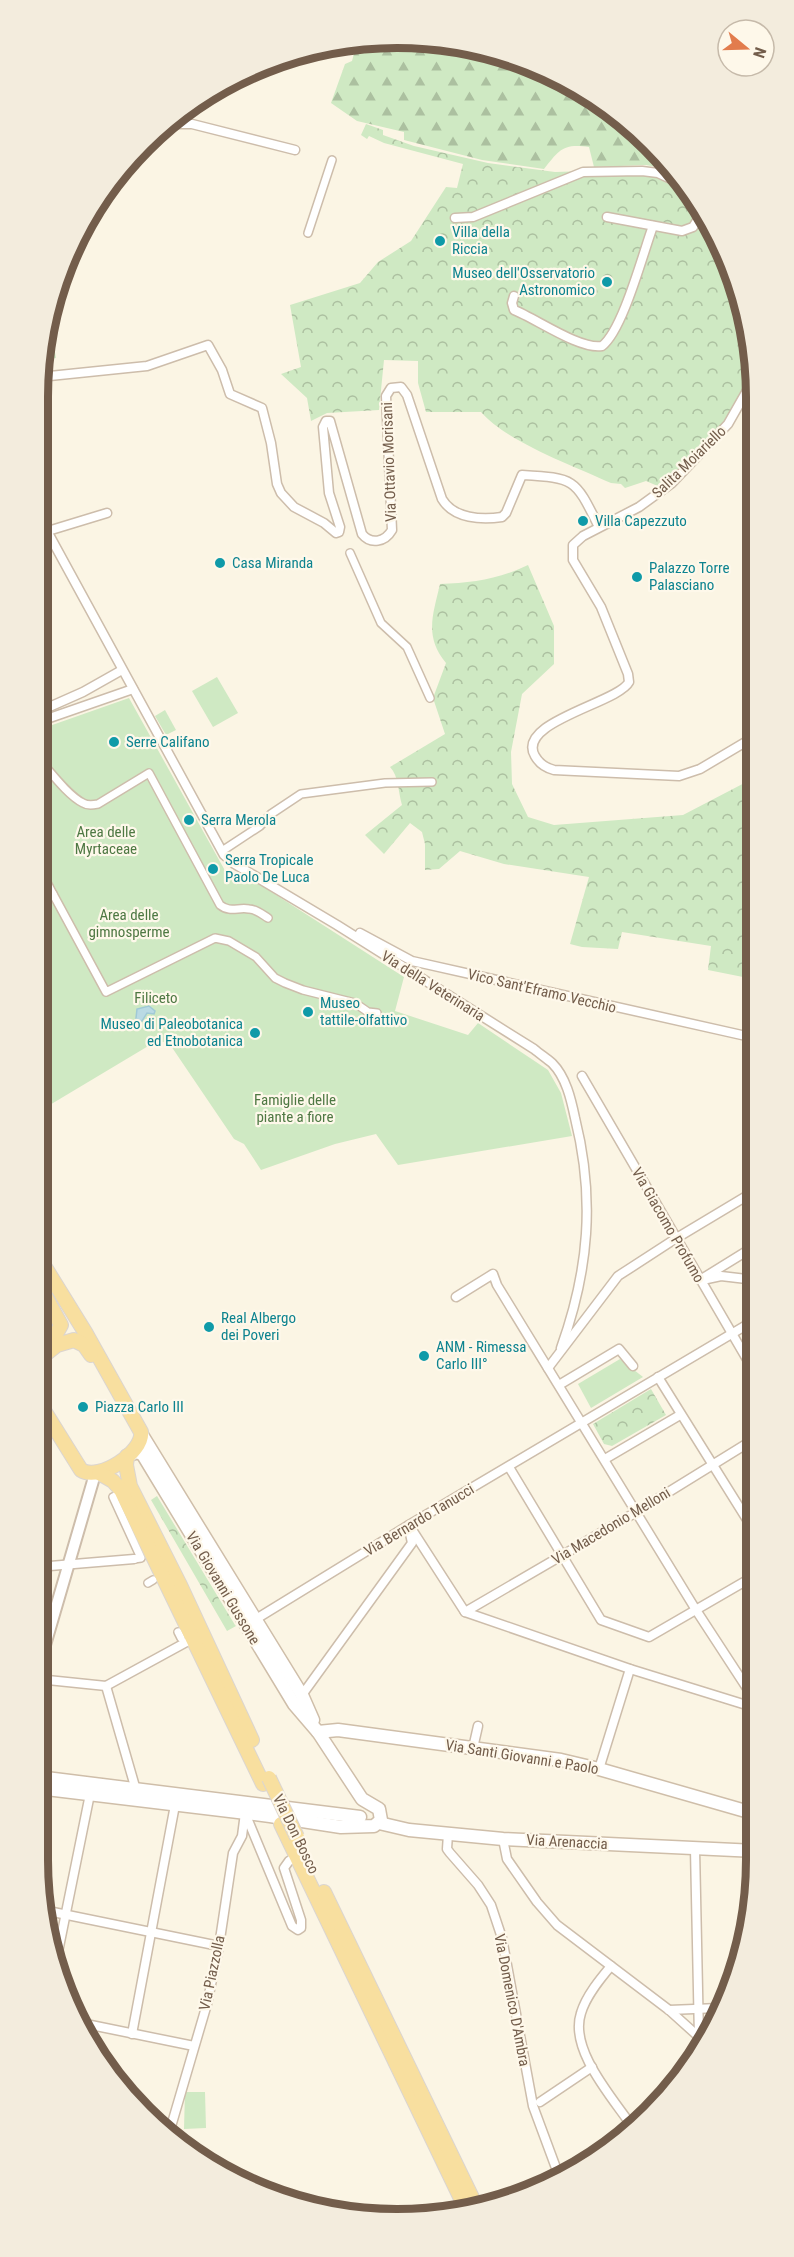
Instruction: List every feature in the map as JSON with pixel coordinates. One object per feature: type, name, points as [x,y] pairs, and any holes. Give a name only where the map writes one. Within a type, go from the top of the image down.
[{"type":"main road","points":[[48,1272],[85,1332],[142,1435],[140,1441],[127,1456],[97,1473],[87,1474],[81,1470],[48,1417]]},
{"type":"main road","points":[[48,1301],[61,1324],[48,1344]]},
{"type":"main road","points":[[48,1351],[57,1345],[74,1340],[84,1345],[103,1367]]},
{"type":"main road","name":"Via Giovanni Gussone","points":[[142,1435],[251,1622],[294,1704],[318,1732]]},
{"type":"main road","name":"Via Giovanni Gussone","points":[[127,1456],[137,1452],[143,1455],[251,1622],[302,1695],[318,1732],[363,1809],[377,1807],[380,1811],[379,1823]]},
{"type":"main road","name":"Via Don Bosco","points":[[127,1456],[126,1471],[130,1486],[180,1585],[266,1781],[281,1824],[300,1855],[473,2200]]},
{"type":"main road","name":"Via Don Bosco","points":[[97,1473],[113,1481],[122,1493],[184,1637],[297,1837],[300,1855],[463,2202]]},
{"type":"main road","name":"Via Santi Giovanni e Paolo","points":[[318,1732],[342,1731],[561,1760],[746,1811]]},
{"type":"main road","points":[[48,1778],[342,1816],[363,1809]]},
{"type":"main road","points":[[48,1789],[341,1827],[363,1809]]},
{"type":"main road","points":[[342,1816],[351,1807],[363,1809],[374,1826],[379,1823]]},
{"type":"main road","name":"Via Arenaccia","points":[[379,1823],[409,1830],[503,1839],[746,1851]]},
{"type":"street","points":[[180,124],[192,124],[295,150]]},
{"type":"street","points":[[308,233],[332,160]]},
{"type":"street","points":[[455,218],[473,217],[583,172],[650,172],[668,178]]},
{"type":"street","points":[[607,217],[678,231],[687,230],[698,221]]},
{"type":"street","points":[[514,296],[512,303],[514,309],[554,331],[591,346],[602,346],[621,316],[653,226]]},
{"type":"street","name":"Via Ottavio Morisani","points":[[49,376],[152,366],[208,345],[222,370],[230,394],[262,408],[271,443],[277,484],[281,493],[294,507],[336,533],[339,532],[340,527],[329,493],[323,427],[327,420],[332,424],[363,536],[373,541],[382,540],[392,530],[386,396],[388,390],[398,386],[406,392],[442,500],[451,510],[463,516],[502,517],[506,513],[522,475],[559,477],[579,490],[599,527]]},
{"type":"street","name":"Salita Moiariello","points":[[746,393],[728,424],[672,483],[644,504],[599,527],[573,545],[572,552],[577,567],[601,608],[629,676],[629,682],[625,688],[578,710],[539,733],[533,744],[538,760],[554,770],[679,776],[700,769],[746,743]]},
{"type":"street","points":[[48,531],[107,513]]},
{"type":"street","name":"Via della Veterinaria","points":[[48,533],[222,851],[233,863],[337,925],[534,1049],[553,1065],[569,1092],[581,1141],[587,1194],[588,1234],[576,1303],[561,1348]]},
{"type":"street","points":[[350,553],[381,623],[388,627],[407,647],[430,698]]},
{"type":"street","points":[[48,712],[123,670]]},
{"type":"street","points":[[48,714],[133,689]]},
{"type":"street","points":[[48,769],[70,793],[82,803],[90,805],[98,804],[149,773],[220,905],[236,911],[249,909],[268,918]]},
{"type":"street","points":[[222,851],[260,826],[271,814],[301,794],[387,783],[432,782]]},
{"type":"street","points":[[48,884],[106,992],[216,938],[229,941],[256,957],[275,978],[285,983],[355,1003],[368,1012],[377,1013]]},
{"type":"street","points":[[48,897],[53,894]]},
{"type":"street","name":"Vico Sant'Eframo Vecchio","points":[[337,925],[357,932],[412,961],[746,1036]]},
{"type":"street","name":"Via Giacomo Profumo","points":[[582,1076],[675,1239],[746,1356]]},
{"type":"street","points":[[548,1368],[618,1276],[746,1196]]},
{"type":"street","points":[[700,1280],[746,1252]]},
{"type":"street","points":[[456,1297],[493,1274],[497,1285],[638,1511],[696,1610],[746,1687]]},
{"type":"street","points":[[700,1280],[721,1276],[746,1279]]},
{"type":"street","name":"Via Bernardo Tanucci","points":[[251,1622],[746,1325]]},
{"type":"street","points":[[559,1385],[619,1349],[633,1365]]},
{"type":"street","points":[[658,1377],[746,1519]]},
{"type":"street","points":[[605,1459],[680,1415]]},
{"type":"street","points":[[48,1428],[53,1425]]},
{"type":"street","name":"Via Macedonio Melloni","points":[[465,1612],[638,1511],[746,1444]]},
{"type":"street","points":[[509,1467],[601,1620],[649,1637],[746,1581]]},
{"type":"street","points":[[48,1634],[97,1473]]},
{"type":"street","points":[[48,1566],[141,1558],[113,1497],[122,1493]]},
{"type":"street","points":[[409,1526],[465,1612],[630,1669],[746,1705]]},
{"type":"street","points":[[302,1695],[412,1543],[409,1526]]},
{"type":"street","points":[[48,1680],[106,1686],[184,1637]]},
{"type":"street","points":[[599,1769],[630,1669]]},
{"type":"street","points":[[106,1686],[136,1790]]},
{"type":"street","points":[[473,1748],[478,1726]]},
{"type":"street","points":[[59,1947],[90,1794]]},
{"type":"street","points":[[132,2034],[175,1804]]},
{"type":"street","points":[[244,1813],[292,1926],[298,1930],[301,1928],[301,1920],[284,1868],[285,1864],[300,1855]]},
{"type":"street","name":"Via Piazzolla","points":[[171,2126],[207,2004],[219,1946],[233,1853],[242,1836],[244,1813]]},
{"type":"street","name":"Via Domenico D'Ambra","points":[[448,1834],[447,1849],[478,1885],[490,1905],[502,1938],[533,2106],[558,2170]]},
{"type":"street","points":[[503,1839],[507,1859],[537,1902],[557,1925],[669,2010],[696,2039]]},
{"type":"street","points":[[695,1849],[701,2032]]},
{"type":"street","points":[[52,1912],[219,1946]]},
{"type":"street","points":[[611,1966],[590,1994],[580,2014],[580,2044],[592,2067],[628,2121]]},
{"type":"street","points":[[669,2010],[713,2008]]},
{"type":"street","points":[[91,2026],[194,2046]]},
{"type":"street","points":[[540,2102],[592,2067]]},
{"type":"green space","points":[[397,48],[443,51],[509,67],[551,84],[591,107],[644,150],[659,167],[646,165],[594,167],[589,147],[573,146],[562,149],[544,169],[482,160],[404,140],[404,132],[357,121],[331,103],[345,64],[352,61],[355,51]]},
{"type":"green space","points":[[366,124],[383,130],[383,135],[414,146],[488,163],[555,172],[651,169],[666,175],[687,203],[710,243],[734,307],[743,351],[745,384],[723,424],[706,439],[677,473],[660,487],[646,481],[625,488],[621,484],[611,483],[524,443],[493,423],[481,412],[426,412],[418,383],[418,361],[384,360],[379,410],[327,413],[311,421],[307,398],[281,374],[301,367],[290,305],[360,283],[378,262],[411,241],[446,187],[457,188],[463,164],[384,143],[369,136],[367,139],[361,135]]},
{"type":"green space","points":[[53,340],[56,358],[50,359]]},
{"type":"green space","points":[[528,565],[554,626],[554,664],[522,694],[511,752],[512,784],[528,817],[554,825],[683,815],[746,782],[746,978],[708,970],[711,946],[622,932],[618,949],[570,944],[589,877],[504,864],[460,851],[439,869],[425,870],[425,844],[422,832],[410,823],[384,854],[365,835],[402,805],[397,780],[390,767],[445,734],[433,698],[446,663],[435,644],[432,625],[440,584],[463,583],[507,574]]},
{"type":"green space","points":[[217,677],[238,713],[213,727],[192,691]]},
{"type":"green space","points":[[129,698],[228,876],[245,875],[404,977],[395,1011],[468,1035],[478,1023],[548,1070],[561,1093],[572,1136],[398,1165],[376,1134],[335,1144],[261,1170],[244,1144],[234,1139],[171,1046],[164,1042],[155,1042],[48,1106],[48,726]]},
{"type":"green space","points":[[165,710],[176,730],[166,735],[155,716]]},
{"type":"green space","points":[[48,1318],[52,1325],[53,1330],[48,1334]]},
{"type":"green space","points":[[620,1359],[643,1377],[591,1408],[578,1384]]},
{"type":"green space","points":[[651,1389],[666,1415],[612,1446],[604,1444],[593,1424]]},
{"type":"green space","points":[[157,1496],[236,1626],[227,1631],[151,1500]]},
{"type":"green space","points":[[185,2092],[205,2092],[206,2128],[184,2129]]},
{"type":"water","points":[[149,1006],[155,1011],[154,1014],[147,1013],[142,1021],[138,1021],[137,1009]]},
{"type":"place","name":"Villa della Riccia","points":[[440,241]]},
{"type":"place","name":"Museo dell'Osservatorio Astronomico","points":[[607,282]]},
{"type":"place","name":"Villa Capezzuto","points":[[583,521]]},
{"type":"place","name":"Casa Miranda","points":[[220,563]]},
{"type":"place","name":"Palazzo Torre Palasciano","points":[[637,577]]},
{"type":"place","name":"Serre Califano","points":[[114,742]]},
{"type":"place","name":"Serra Merola","points":[[189,820]]},
{"type":"place","name":"Serra Tropicale Paolo De Luca","points":[[213,869]]},
{"type":"place","name":"Museo tattile-olfattivo","points":[[308,1012]]},
{"type":"place","name":"Museo di Paleobotanica ed Etnobotanica","points":[[255,1033]]},
{"type":"place","name":"Real Albergo dei Poveri","points":[[209,1327]]},
{"type":"place","name":"ANM - Rimessa Carlo III°","points":[[424,1356]]},
{"type":"place","name":"Piazza Carlo III","points":[[83,1407]]},
{"type":"park label","name":"Area delle Myrtaceae","points":[[106,840]]},
{"type":"park label","name":"Area delle gimnosperme","points":[[129,924]]},
{"type":"park label","name":"Filiceto","points":[[156,998]]},
{"type":"park label","name":"Famiglie delle piante a fiore","points":[[295,1108]]}]
